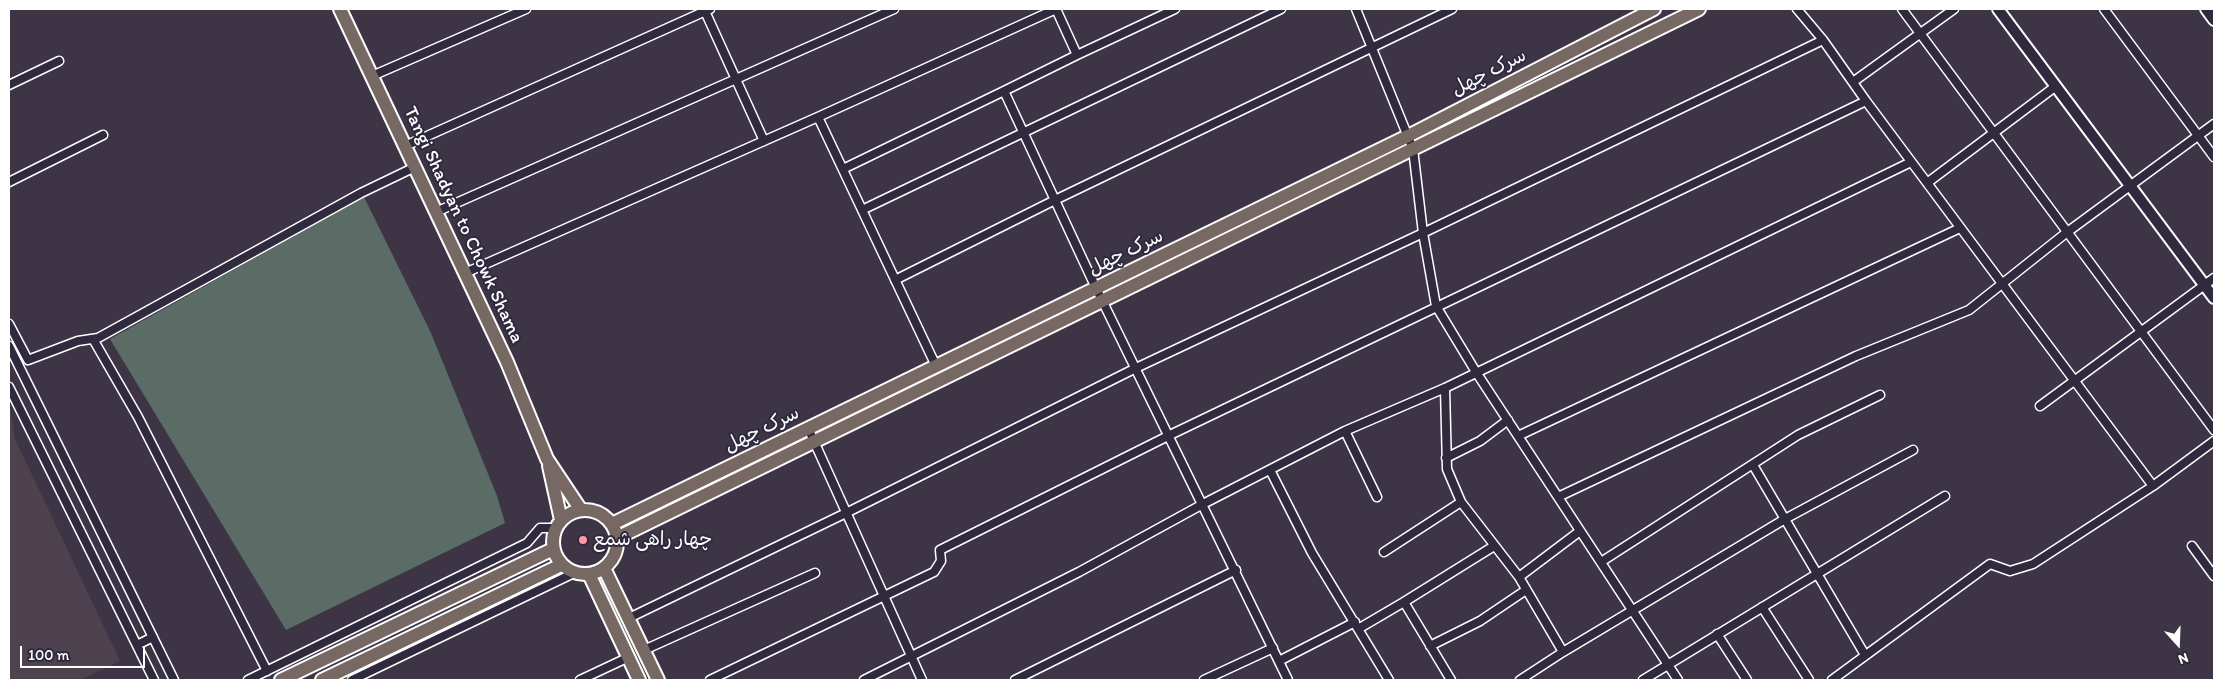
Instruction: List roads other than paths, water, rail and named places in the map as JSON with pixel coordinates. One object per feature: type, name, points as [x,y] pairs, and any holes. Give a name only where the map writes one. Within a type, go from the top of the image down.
[{"type":"main road","name":"سرک چهل","points":[[612,524],[1408,136],[1654,9]]},
{"type":"main road","points":[[617,538],[1699,9]]},
{"type":"main road","name":"Tangi Shadyan to Chowk Shama","points":[[343,10],[372,76],[507,362],[547,458]]},
{"type":"main road","points":[[547,458],[581,510]]},
{"type":"main road","points":[[547,458],[558,524],[553,549],[561,565],[574,573],[589,574],[604,568],[612,559],[617,548],[617,538],[612,524],[599,513],[581,510],[570,513],[558,524]]},
{"type":"main road","points":[[281,680],[553,549]]},
{"type":"main road","points":[[322,680],[561,565]]},
{"type":"main road","points":[[604,568],[658,680]]},
{"type":"main road","points":[[589,574],[639,680]]},
{"type":"street","points":[[372,76],[526,9]]},
{"type":"street","points":[[436,212],[894,9]]},
{"type":"street","points":[[465,273],[818,117],[1056,9],[1077,55]]},
{"type":"street","points":[[842,169],[1175,9]]},
{"type":"street","points":[[862,210],[1280,9]]},
{"type":"street","points":[[1356,9],[1413,149],[1423,233],[1436,306],[1476,372],[1678,680]]},
{"type":"street","points":[[895,280],[1055,200],[1452,9]]},
{"type":"street","points":[[1797,9],[1823,40],[1911,162],[2153,486]]},
{"type":"street","points":[[1902,9],[2066,233],[2214,430]]},
{"type":"street","points":[[1853,82],[1954,9]]},
{"type":"street","points":[[1998,9],[2214,298]]},
{"type":"street","points":[[2104,9],[2214,157]]},
{"type":"street","points":[[2206,9],[2214,20]]},
{"type":"street","points":[[405,146],[706,10],[764,141]]},
{"type":"street","points":[[629,618],[846,514],[1136,368],[1423,233],[1823,40]]},
{"type":"street","points":[[9,85],[59,61]]},
{"type":"street","points":[[1926,182],[2056,86]]},
{"type":"street","points":[[1004,91],[1096,288],[1170,435],[1288,680]]},
{"type":"street","points":[[710,680],[885,598],[934,572],[941,561],[940,550],[1170,435],[1436,306],[1866,101]]},
{"type":"street","points":[[818,117],[936,366]]},
{"type":"street","points":[[1558,497],[1856,356],[1969,310],[2003,285],[2066,233],[2214,124]]},
{"type":"street","points":[[9,182],[103,135]]},
{"type":"street","points":[[864,680],[912,658],[1079,572],[1203,504],[1345,431],[1445,388],[1911,162]]},
{"type":"street","points":[[9,324],[28,360],[78,341],[98,338],[361,193],[414,166]]},
{"type":"street","points":[[1518,436],[1960,228]]},
{"type":"street","points":[[2040,406],[2214,278]]},
{"type":"street","points":[[93,339],[138,417],[267,671]]},
{"type":"street","points":[[9,346],[11,357],[174,680]]},
{"type":"street","points":[[9,387],[154,680]]},
{"type":"street","points":[[1445,388],[1447,469],[1461,502],[1519,577],[1562,652]]},
{"type":"street","points":[[1601,562],[1798,436],[1880,395]]},
{"type":"street","points":[[1446,458],[1480,441],[1508,420]]},
{"type":"street","points":[[808,428],[922,680]]},
{"type":"street","points":[[1345,431],[1377,497]]},
{"type":"street","points":[[1832,680],[1990,564],[2010,572],[2032,564],[2153,486],[2214,441]]},
{"type":"street","points":[[1520,680],[1562,652],[1785,519],[1913,450]]},
{"type":"street","points":[[1753,465],[1865,655]]},
{"type":"street","points":[[1270,470],[1312,552],[1388,680]]},
{"type":"street","points":[[1643,680],[1945,496]]},
{"type":"street","points":[[1384,552],[1461,502]]},
{"type":"street","points":[[248,680],[527,543],[540,528],[558,524]]},
{"type":"street","points":[[1519,577],[1580,531]]},
{"type":"street","points":[[1279,660],[1356,626],[1404,602],[1494,546]]},
{"type":"street","points":[[2192,546],[2214,576]]},
{"type":"street","points":[[1015,680],[1236,570]]},
{"type":"street","points":[[352,680],[574,573]]},
{"type":"street","points":[[644,650],[815,573]]},
{"type":"street","points":[[1430,646],[1480,621],[1526,590]]},
{"type":"street","points":[[1404,602],[1451,680]]},
{"type":"street","points":[[1762,607],[1809,680]]},
{"type":"street","points":[[1717,634],[1747,680]]},
{"type":"street","points":[[136,645],[153,637]]},
{"type":"street","points":[[1204,680],[1274,648]]},
{"type":"street","points":[[580,680],[628,657]]},
{"type":"place","name":"چهار راهی شمع","points":[[583,540]]}]
